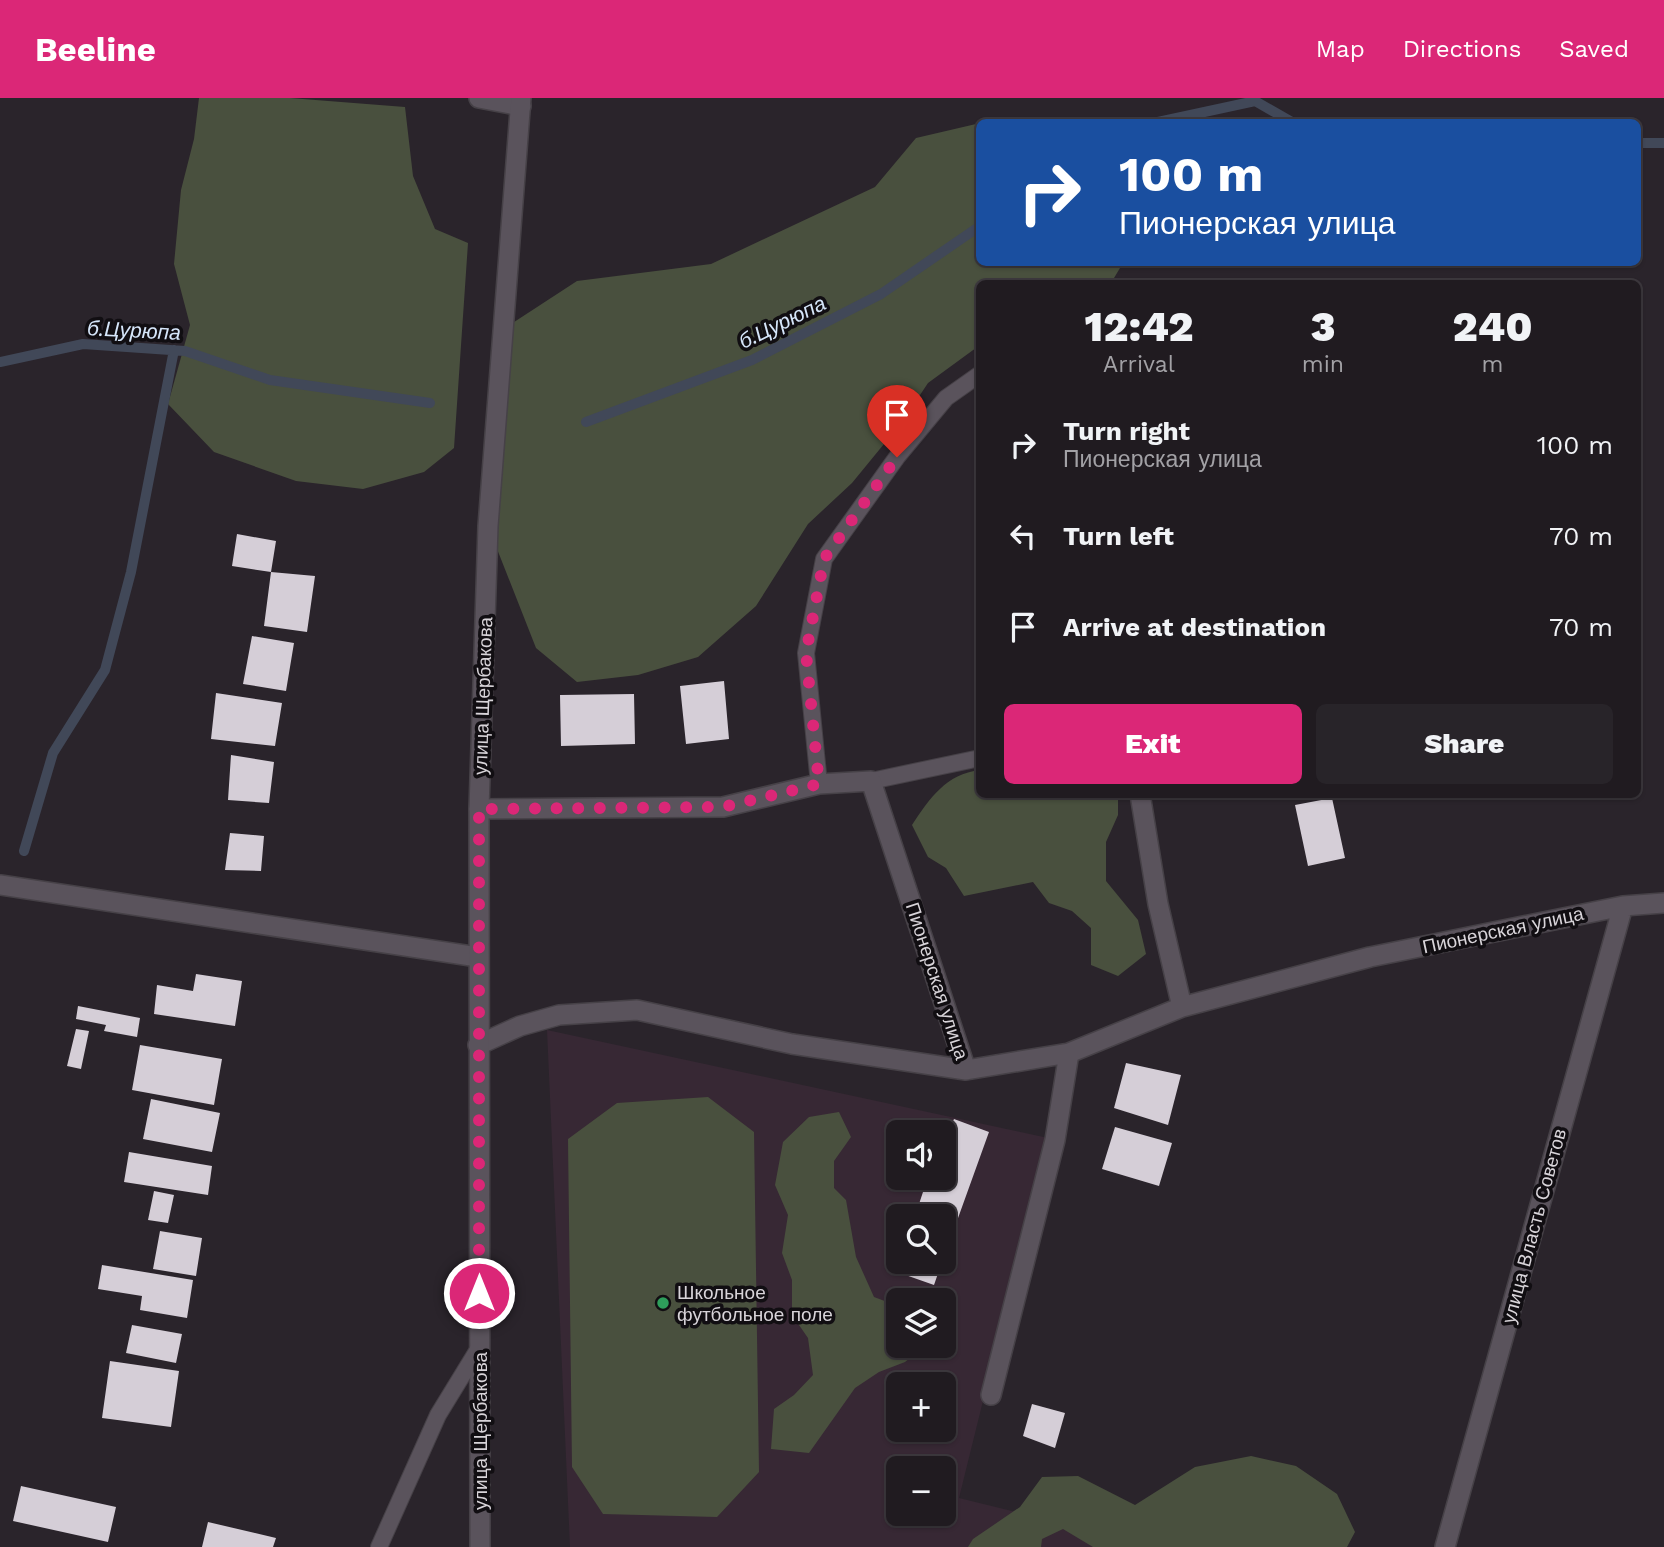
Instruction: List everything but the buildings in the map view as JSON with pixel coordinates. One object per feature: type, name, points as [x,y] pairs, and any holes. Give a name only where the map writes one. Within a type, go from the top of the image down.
[{"type":"street","points":[[480,98],[521,102]]},
{"type":"street","name":"улица Щербакова","points":[[480,1547],[479,809],[488,526],[521,102]]},
{"type":"street","points":[[479,809],[723,807],[819,784],[871,781]]},
{"type":"street","name":"Пионерская улица","points":[[871,781],[966,1070],[1069,1053],[1182,1007],[1370,957],[1623,906],[1664,903]]},
{"type":"street","points":[[1141,798],[1158,904],[1182,1007]]},
{"type":"street","points":[[0,885],[478,957]]},
{"type":"street","name":"улица Власть Советов","points":[[1445,1547],[1623,906]]},
{"type":"street","points":[[478,1045],[520,1026],[559,1015],[637,1010],[792,1044],[966,1070]]},
{"type":"street","points":[[991,1395],[1055,1140],[1069,1053]]},
{"type":"lane","points":[[819,784],[806,653],[824,559],[897,457],[946,398],[976,376]]},
{"type":"lane","points":[[871,781],[976,759]]},
{"type":"lane","points":[[379,1547],[438,1415],[479,1348]]},
{"type":"shaded area","points":[[547,1030],[1048,1138],[959,1498],[1157,1547],[570,1547]]},
{"type":"green space","points":[[199,98],[290,98],[405,107],[413,176],[435,229],[468,243],[454,448],[424,472],[363,489],[296,481],[214,452],[168,404],[190,325],[174,264],[181,190],[194,139]]},
{"type":"green space","points":[[976,124],[976,266],[1121,266],[1113,280],[976,280],[976,348],[928,383],[902,422],[852,483],[808,524],[756,606],[698,657],[638,675],[577,682],[536,648],[488,526],[502,330],[577,281],[711,264],[875,187],[916,138]]},
{"type":"green space","points":[[976,771],[976,798],[1118,798],[1118,815],[1106,842],[1106,881],[1138,920],[1146,954],[1118,976],[1091,965],[1091,928],[1072,911],[1049,903],[1033,882],[964,896],[946,868],[928,857],[912,825],[940,789],[968,772]]},
{"type":"green space","name":"Школьное футбольное поле","points":[[708,1097],[754,1132],[759,1472],[717,1517],[603,1514],[572,1467],[568,1139],[617,1103]]},
{"type":"green space","points":[[839,1112],[851,1137],[834,1161],[834,1188],[846,1200],[856,1257],[874,1297],[886,1302],[886,1358],[910,1358],[879,1372],[855,1388],[809,1453],[771,1449],[774,1409],[794,1395],[813,1375],[808,1338],[792,1315],[792,1280],[782,1253],[788,1215],[775,1185],[783,1142],[809,1117]]},
{"type":"green space","points":[[1251,1456],[1296,1466],[1337,1494],[1355,1532],[1347,1547],[1093,1547],[1063,1529],[1042,1539],[1041,1547],[968,1547],[973,1539],[1020,1507],[1042,1477],[1078,1476],[1135,1505],[1195,1467]]},
{"type":"waterway","name":"б.Цурюпа","points":[[1172,119],[1255,101],[1287,119]]},
{"type":"waterway","name":"б.Цурюпа","points":[[1641,143],[1664,143]]},
{"type":"waterway","name":"б.Цурюпа","points":[[586,422],[752,360],[881,294],[976,229]]},
{"type":"waterway","name":"б.Цурюпа","points":[[0,362],[83,344],[185,351],[270,380],[430,403]]},
{"type":"waterway","points":[[24,851],[53,753],[105,670],[131,572],[174,350]]},
{"type":"place","name":"Школьное футбольное поле","points":[[663,1303]]},
{"type":"route","points":[[479,1293],[479,809],[723,807],[819,784],[806,653],[824,559],[897,457]]}]
